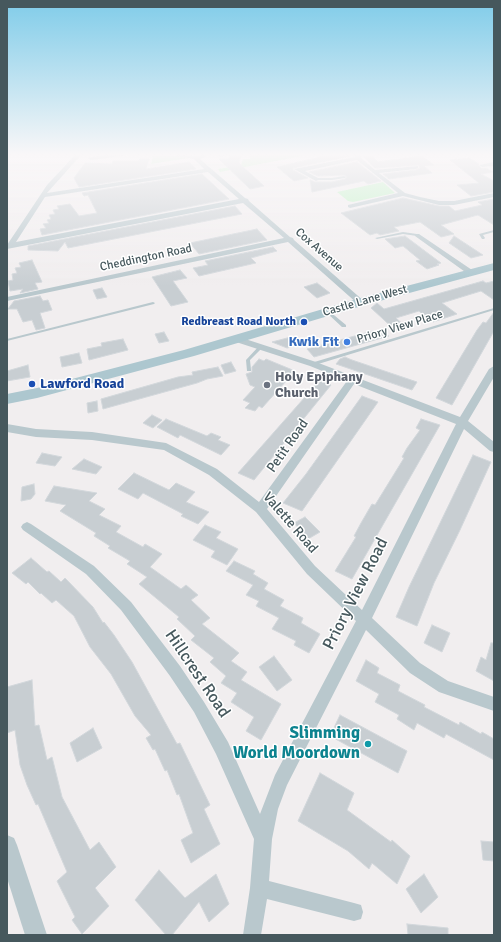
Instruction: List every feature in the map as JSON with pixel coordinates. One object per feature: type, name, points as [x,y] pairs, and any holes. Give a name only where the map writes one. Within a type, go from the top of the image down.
[{"type":"main road","name":"Castle Lane West","points":[[7,399],[37,393],[236,339],[361,302],[494,266]]},
{"type":"main road","name":"Castle Lane West","points":[[7,394],[236,339]]},
{"type":"street","points":[[9,247],[41,198]]},
{"type":"street","name":"Cox Avenue","points":[[243,198],[361,302]]},
{"type":"street","points":[[344,201],[353,207],[388,198]]},
{"type":"street","points":[[419,198],[439,203],[454,203],[483,198]]},
{"type":"street","points":[[9,247],[246,200]]},
{"type":"street","points":[[417,235],[471,272]]},
{"type":"street","name":"Cheddington Road","points":[[7,299],[291,239]]},
{"type":"street","points":[[236,339],[312,364],[462,422],[494,448]]},
{"type":"street","name":"Priory View Road","points":[[263,839],[270,809],[281,781],[364,620],[462,422],[494,369]]},
{"type":"street","name":"Petit Road","points":[[260,509],[352,380]]},
{"type":"street","name":"Valette Road","points":[[7,428],[36,433],[92,436],[166,447],[213,472],[260,509],[311,570],[415,668],[444,687],[494,704]]},
{"type":"street","name":"Hillcrest Road","points":[[27,527],[77,560],[107,586],[126,606],[175,671],[199,707],[222,748],[263,839],[259,888],[252,935]]},
{"type":"street","points":[[7,845],[36,935]]},
{"type":"street","points":[[259,888],[354,912]]},
{"type":"lane","points":[[483,238],[481,234],[494,231]]},
{"type":"lane","points":[[377,238],[403,233],[417,235]]},
{"type":"lane","points":[[7,340],[153,303]]},
{"type":"lane","name":"Priory View Place","points":[[312,364],[494,310]]},
{"type":"lane","points":[[328,312],[344,326]]},
{"type":"lane","points":[[249,370],[248,360],[261,347]]},
{"type":"green space","points":[[344,198],[372,198],[353,202]]},
{"type":"building","points":[[89,198],[229,199],[42,235],[40,229],[46,228],[43,224],[49,223],[47,220],[51,219],[49,215],[55,214],[53,210],[59,209],[57,206],[70,204],[79,216],[97,213]]},
{"type":"building","points":[[403,198],[439,206],[449,206],[455,211],[482,205],[478,202],[494,199],[494,225],[478,215],[441,225],[454,234],[441,237],[420,222],[394,227],[399,231],[380,235],[377,233],[370,235],[341,213]]},
{"type":"building","points":[[235,206],[242,214],[68,248],[65,242],[58,251],[28,250],[28,246]]},
{"type":"building","points":[[257,229],[267,240],[199,254],[190,243]]},
{"type":"building","points":[[405,236],[441,263],[427,269],[416,261],[420,260],[403,246],[395,248],[385,239]]},
{"type":"building","points":[[454,236],[483,255],[471,258],[449,243]]},
{"type":"building","points":[[273,247],[277,251],[251,258],[256,263],[199,276],[193,268],[208,265],[205,261]]},
{"type":"building","points":[[32,260],[42,282],[35,283],[38,289],[20,293],[23,289],[10,291],[8,281],[13,280],[12,274],[17,273],[15,268],[21,267],[19,263]]},
{"type":"building","points":[[180,270],[187,278],[173,281],[188,302],[171,306],[152,277]]},
{"type":"building","points":[[483,281],[486,283],[494,281],[494,300],[481,291],[442,303],[457,314],[433,322],[436,317],[429,320],[419,311],[396,318],[406,327],[395,330],[371,308],[377,303],[384,309]]},
{"type":"building","points":[[317,283],[330,293],[317,298],[304,287]]},
{"type":"building","points":[[102,288],[107,297],[97,299],[93,290]]},
{"type":"building","points":[[40,296],[43,301],[48,300],[52,310],[40,313],[45,328],[36,330],[32,320],[23,322],[17,309],[8,309],[14,301]]},
{"type":"building","points":[[494,312],[494,331],[452,405],[436,398],[477,330],[483,322],[486,323]]},
{"type":"building","points":[[373,331],[389,336],[314,357],[307,349]]},
{"type":"building","points":[[164,332],[169,341],[159,343],[155,334]]},
{"type":"building","points":[[291,337],[300,345],[287,348],[272,342]]},
{"type":"building","points":[[123,339],[128,350],[89,360],[87,349],[102,346],[101,343]]},
{"type":"building","points":[[79,353],[82,363],[62,367],[60,357]]},
{"type":"building","points":[[345,357],[417,382],[412,390],[336,364],[340,359]]},
{"type":"building","name":"Holy Epiphany Church","points":[[259,359],[264,361],[266,359],[295,371],[262,408],[259,406],[255,411],[245,408],[250,403],[243,400],[255,387],[250,385],[246,374],[252,372],[252,367]]},
{"type":"building","points":[[231,362],[236,371],[225,374],[221,365]]},
{"type":"building","points":[[28,365],[30,377],[7,381],[7,371]]},
{"type":"building","points":[[218,367],[223,376],[207,379],[103,409],[101,399],[178,377],[193,375],[192,372]]},
{"type":"building","points":[[320,380],[331,385],[254,480],[238,473]]},
{"type":"building","points":[[362,396],[378,402],[302,511],[283,503],[306,474]]},
{"type":"building","points":[[97,401],[98,411],[88,413],[87,403]]},
{"type":"building","points":[[152,415],[162,420],[153,428],[143,423]]},
{"type":"building","points":[[166,419],[207,436],[211,433],[221,437],[218,440],[230,445],[221,455],[180,435],[178,438],[157,427]]},
{"type":"building","points":[[421,419],[440,425],[352,579],[335,571],[356,537],[354,536],[372,504],[375,505],[404,458],[402,457],[407,448],[420,430],[416,428]]},
{"type":"building","points":[[42,453],[62,457],[55,466],[36,463]]},
{"type":"building","points":[[473,455],[491,462],[434,583],[417,626],[396,617]]},
{"type":"building","points":[[84,459],[102,467],[96,474],[72,469]]},
{"type":"building","points":[[134,473],[169,490],[176,483],[195,492],[186,502],[209,512],[198,524],[181,516],[183,514],[143,493],[138,499],[118,489]]},
{"type":"building","points":[[34,484],[35,494],[31,499],[21,501],[22,487]]},
{"type":"building","points":[[54,486],[97,493],[89,501],[105,509],[99,515],[121,526],[116,532],[143,547],[145,544],[162,554],[150,567],[181,589],[186,585],[198,595],[191,600],[210,618],[202,624],[239,653],[231,661],[247,672],[241,680],[281,704],[261,740],[246,731],[254,717],[231,702],[237,693],[221,683],[226,676],[210,662],[214,658],[191,640],[195,636],[177,619],[179,617],[139,584],[147,577],[127,564],[130,561],[108,548],[110,546],[94,536],[96,533],[60,511],[66,505],[45,501]]},
{"type":"building","points":[[305,517],[320,532],[308,539],[294,523]]},
{"type":"building","points":[[205,525],[221,532],[216,538],[238,549],[227,565],[211,557],[215,551],[193,540]]},
{"type":"building","points":[[31,558],[61,582],[65,578],[93,607],[132,662],[177,744],[180,743],[210,805],[204,809],[220,844],[191,863],[181,840],[193,833],[179,794],[177,795],[167,770],[165,771],[155,749],[153,750],[146,738],[151,735],[135,716],[111,674],[90,647],[74,616],[56,600],[52,603],[28,582],[26,584],[12,573]]},
{"type":"building","points":[[234,561],[255,571],[253,574],[268,583],[264,589],[284,600],[280,606],[303,618],[301,623],[320,634],[309,653],[294,645],[296,641],[272,629],[279,618],[256,606],[259,601],[246,595],[253,585],[226,571]]},
{"type":"building","points":[[432,625],[450,633],[442,652],[424,643]]},
{"type":"building","points":[[491,643],[494,643],[494,681],[476,671],[481,657],[486,660]]},
{"type":"building","points":[[274,656],[292,680],[277,691],[259,667]]},
{"type":"building","points":[[366,660],[379,668],[377,673],[400,685],[398,691],[425,705],[424,707],[459,725],[460,722],[481,734],[482,732],[494,739],[494,760],[446,734],[444,738],[417,723],[414,730],[397,719],[399,715],[375,702],[379,694],[356,681]]},
{"type":"building","points":[[32,680],[35,726],[39,725],[47,760],[52,757],[62,797],[90,850],[99,842],[116,867],[95,888],[109,906],[82,934],[72,920],[75,917],[57,881],[67,872],[38,804],[36,805],[27,785],[20,765],[15,730],[7,733],[7,687]]},
{"type":"building","name":"Slimming World Moordown","points":[[340,715],[407,751],[398,773],[330,736]]},
{"type":"building","points":[[93,728],[102,748],[77,762],[70,743]]},
{"type":"building","points":[[320,773],[354,793],[347,810],[391,842],[392,840],[410,856],[397,884],[372,863],[369,869],[348,851],[298,821]]},
{"type":"building","points":[[481,841],[494,842],[494,861],[483,860]]},
{"type":"building","points":[[159,870],[185,898],[216,874],[229,904],[209,922],[199,902],[172,935],[166,935],[135,900]]},
{"type":"building","points":[[424,874],[438,897],[421,913],[406,889]]},
{"type":"building","points":[[407,924],[448,928],[448,935],[408,935]]},
{"type":"place","name":"Redbreast Road North","points":[[304,322]]},
{"type":"place","name":"Kwik Fit","points":[[347,342]]},
{"type":"place","name":"Lawford Road","points":[[32,384]]},
{"type":"place","name":"Holy Epiphany Church","points":[[267,385]]},
{"type":"place","name":"Slimming World Moordown","points":[[368,744]]}]
